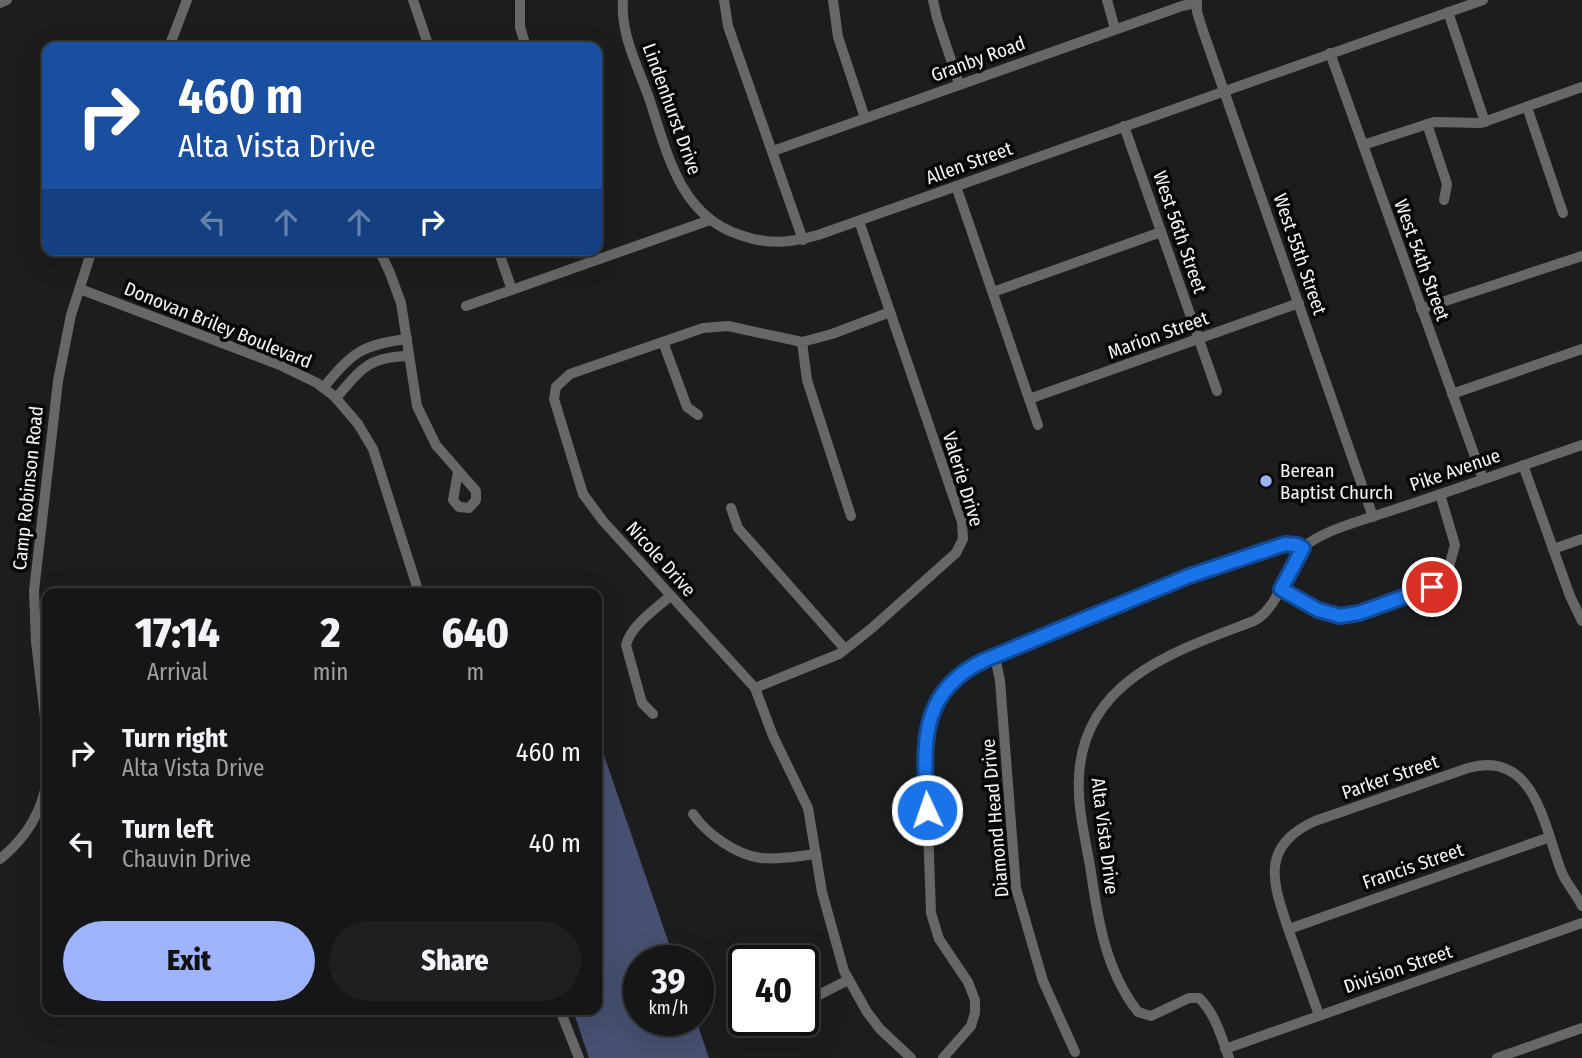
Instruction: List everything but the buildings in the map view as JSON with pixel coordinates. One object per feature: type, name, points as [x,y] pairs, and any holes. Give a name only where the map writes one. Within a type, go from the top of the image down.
[{"type":"street","points":[[0,3],[7,0]]},
{"type":"street","points":[[171,42],[187,0]]},
{"type":"street","points":[[413,0],[427,42]]},
{"type":"street","points":[[520,0],[520,27],[524,42]]},
{"type":"street","name":"Lindenhurst Drive","points":[[622,0],[624,27],[672,165],[685,193],[710,220]]},
{"type":"street","points":[[724,0],[728,26],[803,240]]},
{"type":"street","points":[[833,0],[838,37],[865,118]]},
{"type":"street","points":[[933,0],[960,84]]},
{"type":"street","points":[[1107,0],[1115,29]]},
{"type":"street","name":"Allen Street","points":[[710,220],[735,234],[759,242],[803,240],[1483,0]]},
{"type":"street","name":"Granby Road","points":[[773,151],[1196,1]]},
{"type":"street","name":"West 55th Street","points":[[1196,1],[1200,21],[1373,517]]},
{"type":"street","points":[[1448,12],[1485,122]]},
{"type":"street","name":"West 54th Street","points":[[1330,53],[1482,480]]},
{"type":"street","points":[[1363,145],[1427,124],[1485,122],[1582,88]]},
{"type":"street","points":[[1527,107],[1563,213]]},
{"type":"street","points":[[1427,124],[1447,184],[1444,200]]},
{"type":"street","name":"West 56th Street","points":[[1124,126],[1217,391]]},
{"type":"street","points":[[956,186],[1038,425]]},
{"type":"street","points":[[602,252],[710,220]]},
{"type":"street","name":"Valerie Drive","points":[[755,688],[826,660],[845,649],[872,628],[962,545],[964,536],[959,515],[859,221]]},
{"type":"street","points":[[993,292],[1161,232]]},
{"type":"street","name":"Camp Robinson Road","points":[[42,692],[34,591],[58,382],[67,333],[90,256]]},
{"type":"street","points":[[382,256],[401,303],[413,389],[423,421],[436,445],[458,472]]},
{"type":"street","points":[[500,256],[512,290]]},
{"type":"street","points":[[466,306],[512,290],[592,256]]},
{"type":"street","points":[[1421,309],[1582,256]]},
{"type":"street","name":"Donovan Briley Boulevard","points":[[80,289],[281,365],[336,398],[358,424],[373,449],[417,588]]},
{"type":"street","name":"Marion Street","points":[[1029,399],[1299,303]]},
{"type":"street","name":"Nicole Drive","points":[[890,312],[832,334],[802,342],[728,326],[702,328],[570,374],[556,387],[554,399],[577,477],[587,501],[755,688],[777,744],[805,799],[811,818],[830,928],[848,980],[880,1029],[911,1058]]},
{"type":"street","points":[[323,388],[359,350],[373,344],[407,339]]},
{"type":"street","points":[[663,342],[687,407],[698,415]]},
{"type":"street","points":[[802,342],[807,380],[851,516]]},
{"type":"street","points":[[373,344],[379,359]]},
{"type":"street","points":[[1452,394],[1582,349]]},
{"type":"street","points":[[336,398],[359,372],[379,359],[408,356]]},
{"type":"street","points":[[349,359],[359,372]]},
{"type":"street","name":"Pike Avenue","points":[[1303,548],[1326,534],[1582,445]]},
{"type":"street","points":[[1523,465],[1577,615],[1582,621]]},
{"type":"street","points":[[1281,589],[1318,610],[1340,616],[1359,613],[1432,587],[1449,567],[1455,545],[1440,494]]},
{"type":"street","points":[[731,508],[738,528],[845,649]]},
{"type":"street","points":[[1553,549],[1582,540]]},
{"type":"street","points":[[943,1058],[971,1026],[975,1013],[975,1000],[968,982],[939,939],[933,920],[925,739],[931,713],[944,691],[964,672],[995,656],[1160,588],[1285,544],[1303,548]]},
{"type":"street","name":"Alta Vista Drive","points":[[1227,1053],[1213,1019],[1203,1002],[1195,996],[1154,1015],[1145,1016],[1135,1009],[1125,991],[1100,931],[1078,788],[1082,754],[1101,712],[1125,682],[1171,654],[1257,619],[1272,606],[1303,548]]},
{"type":"street","points":[[653,714],[642,703],[626,645],[629,635],[637,626],[670,596]]},
{"type":"street","name":"Diamond Head Drive","points":[[995,656],[1000,681],[1016,888],[1043,981],[1075,1052]]},
{"type":"street","name":"Parker Street","points":[[1289,929],[1274,882],[1276,858],[1286,839],[1300,828],[1468,768],[1487,765],[1502,768],[1511,771],[1526,783],[1536,799],[1550,837]]},
{"type":"street","points":[[0,859],[30,828],[42,801]]},
{"type":"street","points":[[693,814],[715,837],[751,856],[774,858],[816,854]]},
{"type":"street","points":[[1550,837],[1566,880],[1582,906]]},
{"type":"street","name":"Francis Street","points":[[1289,929],[1550,837]]},
{"type":"street","name":"Division Street","points":[[1227,1053],[1319,1015],[1582,923]]},
{"type":"street","points":[[1289,929],[1319,1015]]},
{"type":"street","points":[[819,995],[848,980]]},
{"type":"street","points":[[562,1015],[579,1058]]},
{"type":"street","points":[[1497,1058],[1582,1028]]},
{"type":"shaded area","points":[[602,749],[669,945],[623,945],[623,1036],[701,1036],[709,1058],[589,1058],[575,1015],[602,1015]]},
{"type":"place","name":"Berean Baptist Church","points":[[1266,481]]},
{"type":"route","points":[[927,810],[927,724],[944,691],[978,663],[1189,576],[1285,544],[1303,548],[1281,589],[1330,614],[1350,615],[1432,587]]}]
